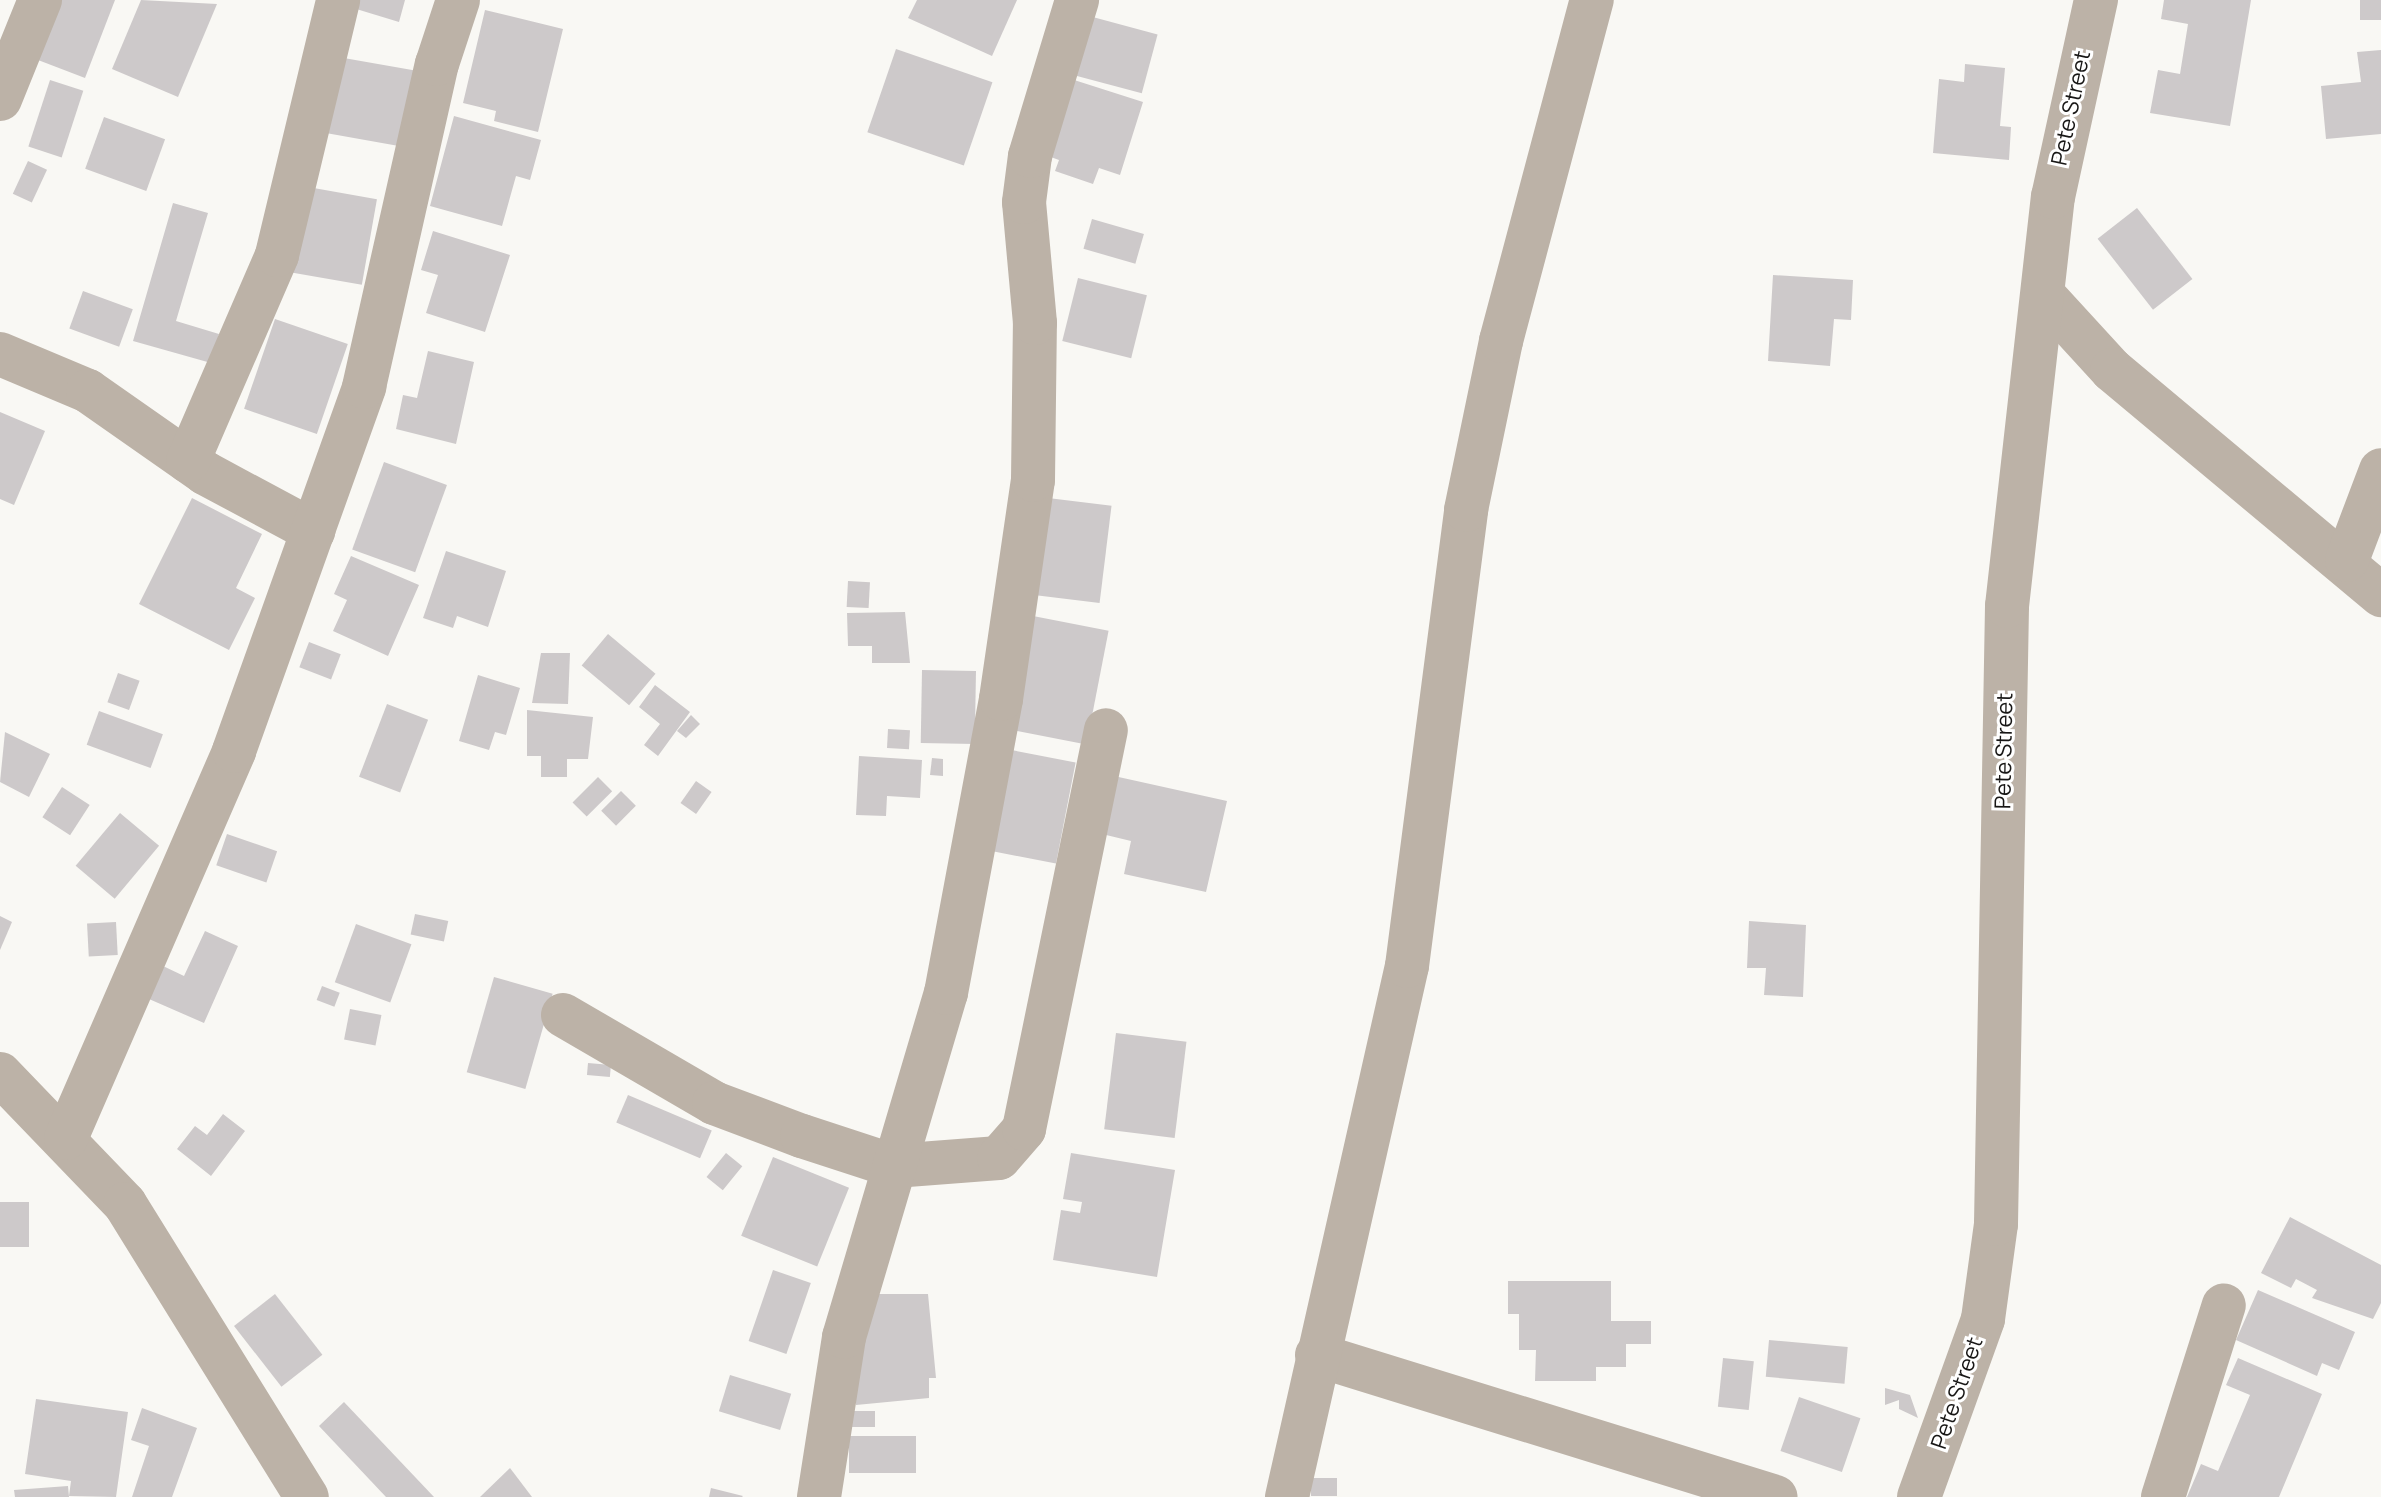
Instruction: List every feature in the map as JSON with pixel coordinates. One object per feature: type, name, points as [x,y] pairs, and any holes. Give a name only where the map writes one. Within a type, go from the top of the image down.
[{"type":"street","points":[[0,99],[40,0]]},
{"type":"street","points":[[188,461],[277,255],[338,0]]},
{"type":"street","points":[[66,1138],[234,751],[364,387],[437,64],[458,0]]},
{"type":"street","points":[[819,1497],[844,1337],[946,993],[1023,568],[1035,323],[1024,202],[1030,156],[1077,0]]},
{"type":"street","points":[[1287,1497],[1407,966],[1485,417],[1592,0]]},
{"type":"street","name":"Pete Street","points":[[1919,1497],[1983,1319],[1996,1224],[2007,606],[2019,461],[2047,299],[2053,197],[2096,0]]},
{"type":"street","points":[[2047,299],[2112,370],[2201,448],[2347,560],[2381,595]]},
{"type":"street","points":[[0,354],[88,391],[188,461],[313,531]]},
{"type":"street","points":[[2347,560],[2381,470]]},
{"type":"street","points":[[563,1015],[714,1103],[894,1166],[999,1158],[1024,1129],[1106,730]]},
{"type":"street","points":[[0,1074],[66,1138],[125,1204],[307,1497]]},
{"type":"street","points":[[2163,1497],[2224,1305]]},
{"type":"street","points":[[1317,1355],[1776,1497]]},
{"type":"building","points":[[46,0],[115,0],[85,78],[25,55]]},
{"type":"building","points":[[141,0],[217,4],[178,97],[112,69]]},
{"type":"building","points":[[355,0],[405,0],[399,22],[353,8]]},
{"type":"building","points":[[917,0],[1017,0],[992,56],[908,18]]},
{"type":"building","points":[[2164,0],[2251,0],[2230,126],[2150,113],[2158,70],[2180,74],[2188,24],[2161,19]]},
{"type":"building","points":[[2360,0],[2381,0],[2381,20],[2360,20]]},
{"type":"building","points":[[485,10],[563,29],[538,132],[494,121],[496,111],[463,103]]},
{"type":"building","points":[[1089,16],[1158,34],[1142,93],[1073,75]]},
{"type":"building","points":[[896,49],[992,82],[964,165],[867,132]]},
{"type":"building","points":[[2381,50],[2381,134],[2326,139],[2321,86],[2361,82],[2357,52]]},
{"type":"building","points":[[321,54],[414,70],[400,146],[308,130]]},
{"type":"building","points":[[1965,64],[2005,68],[2000,126],[2011,127],[2009,160],[1933,153],[1939,79],[1964,82]]},
{"type":"building","points":[[1071,79],[1143,102],[1120,175],[1099,168],[1093,184],[1055,171],[1059,160],[1048,156]]},
{"type":"building","points":[[50,80],[83,91],[62,157],[28,147]]},
{"type":"building","points":[[454,116],[541,140],[530,180],[516,176],[502,226],[430,206]]},
{"type":"building","points":[[104,117],[165,139],[146,191],[85,169]]},
{"type":"building","points":[[28,161],[47,170],[32,203],[13,194]]},
{"type":"building","points":[[308,187],[377,199],[362,285],[293,273]]},
{"type":"building","points":[[173,203],[208,213],[176,321],[219,334],[211,363],[133,341]]},
{"type":"building","points":[[2137,208],[2192,279],[2153,310],[2098,239]]},
{"type":"building","points":[[1092,219],[1144,234],[1135,264],[1083,249]]},
{"type":"building","points":[[433,231],[510,255],[485,332],[426,313],[438,275],[421,270]]},
{"type":"building","points":[[1773,275],[1853,280],[1851,320],[1834,319],[1830,366],[1768,361]]},
{"type":"building","points":[[1078,278],[1147,295],[1131,358],[1062,341]]},
{"type":"building","points":[[83,291],[133,309],[119,347],[69,329]]},
{"type":"building","points":[[275,319],[348,344],[317,434],[244,409]]},
{"type":"building","points":[[428,351],[474,362],[456,444],[396,429],[403,395],[417,398]]},
{"type":"building","points":[[0,412],[45,431],[14,505],[0,499]]},
{"type":"building","points":[[384,462],[447,485],[415,572],[352,549]]},
{"type":"building","points":[[192,498],[262,534],[236,588],[255,598],[229,650],[139,604]]},
{"type":"building","points":[[1048,498],[1112,506],[1100,603],[1036,595]]},
{"type":"building","points":[[446,551],[506,571],[488,627],[457,616],[453,628],[423,618]]},
{"type":"building","points":[[351,556],[419,585],[388,656],[333,631],[347,600],[334,594]]},
{"type":"building","points":[[848,581],[870,582],[869,608],[847,607]]},
{"type":"building","points":[[905,612],[910,663],[872,663],[872,646],[848,646],[847,613]]},
{"type":"building","points":[[1033,616],[1109,631],[1086,745],[1011,730]]},
{"type":"building","points":[[608,634],[655,674],[629,705],[582,665]]},
{"type":"building","points":[[309,642],[341,654],[331,679],[299,667]]},
{"type":"building","points":[[541,653],[570,653],[568,704],[532,703]]},
{"type":"building","points":[[922,670],[976,671],[975,744],[921,743]]},
{"type":"building","points":[[118,673],[140,681],[129,710],[107,702]]},
{"type":"building","points":[[478,675],[520,688],[506,735],[495,732],[489,750],[459,741]]},
{"type":"building","points":[[655,685],[690,712],[658,756],[644,745],[660,724],[639,707]]},
{"type":"building","points":[[387,704],[428,720],[400,793],[359,777]]},
{"type":"building","points":[[527,710],[593,717],[588,759],[567,759],[567,777],[541,777],[541,756],[527,756]]},
{"type":"building","points":[[99,711],[163,734],[151,768],[87,745]]},
{"type":"building","points":[[691,715],[700,724],[686,738],[677,731]]},
{"type":"building","points":[[888,729],[910,730],[909,749],[887,748]]},
{"type":"building","points":[[5,732],[50,754],[29,797],[0,782]]},
{"type":"building","points":[[1001,748],[1076,763],[1056,864],[981,849]]},
{"type":"building","points":[[859,756],[922,760],[920,798],[887,796],[886,816],[856,815]]},
{"type":"building","points":[[932,758],[943,759],[943,776],[930,775]]},
{"type":"building","points":[[1114,776],[1227,801],[1206,892],[1124,874],[1131,841],[1102,834]]},
{"type":"building","points":[[598,777],[612,791],[587,817],[573,802]]},
{"type":"building","points":[[696,781],[712,792],[696,814],[681,803]]},
{"type":"building","points":[[62,787],[90,805],[70,835],[42,817]]},
{"type":"building","points":[[621,791],[636,806],[616,826],[601,811]]},
{"type":"building","points":[[120,813],[159,846],[115,899],[76,866]]},
{"type":"building","points":[[227,834],[277,851],[266,882],[216,865]]},
{"type":"building","points":[[415,914],[448,921],[444,942],[411,935]]},
{"type":"building","points":[[0,916],[12,922],[0,950]]},
{"type":"building","points":[[1749,921],[1806,925],[1803,997],[1764,995],[1766,968],[1747,968]]},
{"type":"building","points":[[116,922],[118,955],[89,956],[87,924]]},
{"type":"building","points":[[356,924],[411,944],[390,1002],[335,982]]},
{"type":"building","points":[[205,931],[238,946],[204,1023],[149,999],[163,966],[184,976]]},
{"type":"building","points":[[494,977],[553,994],[525,1089],[467,1072]]},
{"type":"building","points":[[322,986],[340,993],[334,1007],[317,1000]]},
{"type":"building","points":[[350,1009],[381,1015],[375,1046],[344,1039]]},
{"type":"building","points":[[1116,1033],[1186,1042],[1175,1138],[1104,1129]]},
{"type":"building","points":[[588,1063],[611,1065],[610,1077],[587,1075]]},
{"type":"building","points":[[628,1095],[712,1131],[700,1158],[616,1123]]},
{"type":"building","points":[[223,1114],[245,1131],[211,1176],[177,1149],[195,1126],[207,1135]]},
{"type":"building","points":[[726,1153],[742,1166],[723,1190],[706,1177]]},
{"type":"building","points":[[1071,1153],[1175,1170],[1157,1277],[1053,1260],[1061,1210],[1080,1213],[1082,1202],[1063,1199]]},
{"type":"building","points":[[773,1157],[849,1188],[817,1267],[741,1236]]},
{"type":"building","points":[[0,1202],[29,1202],[29,1247],[0,1247]]},
{"type":"building","points":[[2290,1217],[2381,1265],[2381,1303],[2373,1319],[2312,1298],[2317,1290],[2296,1279],[2291,1288],[2261,1273]]},
{"type":"building","points":[[773,1270],[811,1283],[786,1354],[749,1341]]},
{"type":"building","points":[[1508,1281],[1611,1281],[1611,1321],[1651,1321],[1651,1344],[1626,1344],[1626,1367],[1596,1367],[1596,1381],[1535,1381],[1536,1350],[1519,1350],[1519,1314],[1508,1314]]},
{"type":"building","points":[[2258,1290],[2355,1332],[2339,1370],[2322,1363],[2317,1376],[2236,1340]]},
{"type":"building","points":[[275,1294],[322,1355],[281,1387],[234,1326]]},
{"type":"building","points":[[867,1294],[928,1294],[936,1378],[929,1378],[929,1398],[856,1405],[856,1337]]},
{"type":"building","points":[[1769,1340],[1848,1347],[1844,1384],[1766,1377]]},
{"type":"building","points":[[1723,1358],[1754,1361],[1749,1410],[1718,1407]]},
{"type":"building","points":[[2238,1358],[2322,1394],[2279,1497],[2187,1497],[2201,1464],[2218,1471],[2250,1395],[2226,1385]]},
{"type":"building","points":[[730,1375],[791,1394],[780,1430],[719,1411]]},
{"type":"building","points":[[1885,1388],[1910,1395],[1918,1418],[1899,1409],[1899,1400],[1885,1405]]},
{"type":"building","points":[[1799,1397],[1860,1418],[1842,1472],[1780,1451]]},
{"type":"building","points":[[36,1399],[128,1412],[116,1497],[69,1496],[71,1481],[25,1474]]},
{"type":"building","points":[[344,1402],[434,1497],[386,1497],[319,1426]]},
{"type":"building","points":[[142,1408],[197,1428],[172,1497],[132,1497],[149,1446],[131,1440]]},
{"type":"building","points":[[849,1411],[875,1411],[875,1427],[849,1427]]},
{"type":"building","points":[[849,1436],[916,1436],[916,1473],[849,1473]]},
{"type":"building","points":[[510,1468],[532,1497],[480,1497]]},
{"type":"building","points":[[1311,1478],[1337,1478],[1337,1496],[1311,1496]]},
{"type":"building","points":[[68,1486],[69,1497],[15,1497],[14,1490]]},
{"type":"building","points":[[711,1488],[743,1496],[709,1497]]}]
